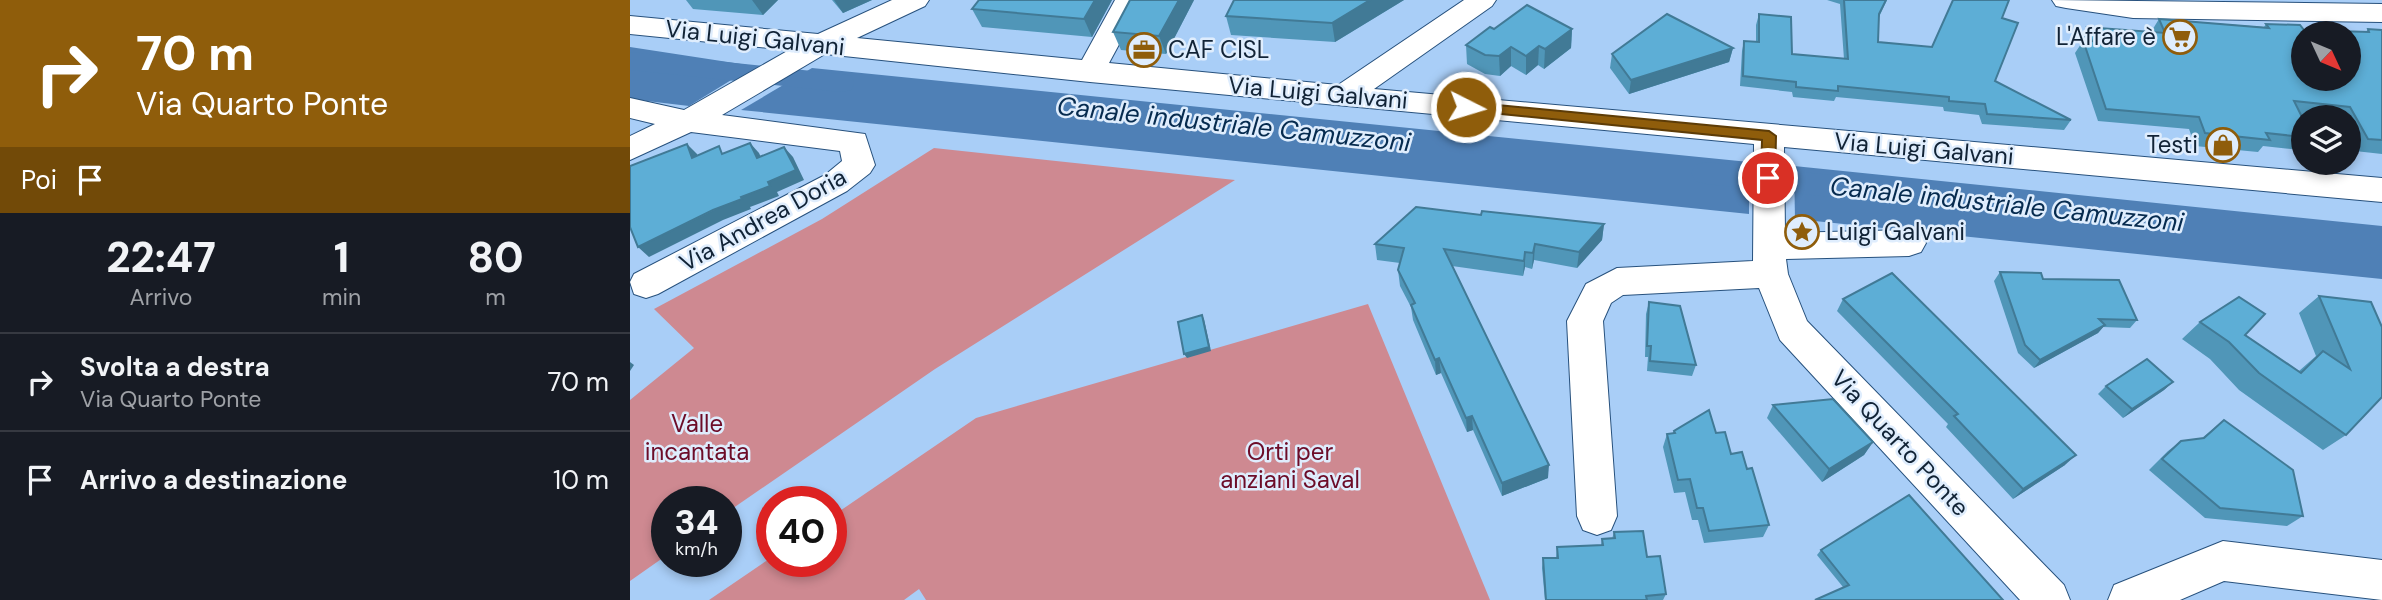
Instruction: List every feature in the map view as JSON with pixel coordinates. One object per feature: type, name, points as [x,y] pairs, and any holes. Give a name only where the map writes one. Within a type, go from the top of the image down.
[{"type":"street","points":[[630,10],[650,0]]},
{"type":"street","points":[[630,149],[697,116],[807,51],[915,0]]},
{"type":"street","points":[[1090,72],[1129,0]]},
{"type":"street","points":[[1343,96],[1482,0]]},
{"type":"street","points":[[2066,0],[2133,9],[2227,5],[2382,13]]},
{"type":"street","name":"Via Luigi Galvani","points":[[630,25],[807,51],[1090,72],[1343,96],[1768,143],[2382,190]]},
{"type":"street","points":[[630,108],[697,116]]},
{"type":"street","name":"Via Andrea Doria","points":[[646,284],[836,183],[859,165],[854,142],[697,116]]},
{"type":"street","name":"Via Quarto Ponte","points":[[1768,143],[1769,250],[1793,330],[2049,600]]},
{"type":"street","points":[[1597,516],[1585,321],[1598,294],[1617,282],[1769,250],[1909,243]]},
{"type":"street","points":[[2129,600],[2223,561],[2382,581]]},
{"type":"green space","name":"Valle incantata","points":[[934,148],[1235,180],[935,369],[765,486],[756,486],[756,492],[742,502],[742,486],[651,486],[651,566],[630,581],[630,400],[694,348],[654,309],[822,219]]},
{"type":"green space","name":"Orti per anziani Saval","points":[[1368,304],[1490,600],[926,600],[919,589],[904,600],[709,600],[756,568],[756,577],[847,577],[847,506],[976,418]]},
{"type":"water","points":[[630,47],[754,66],[689,106],[630,99]]},
{"type":"water","points":[[812,68],[1749,162],[1749,214],[741,110]]},
{"type":"water","points":[[1794,166],[2382,226],[2382,279],[1795,219]]},
{"type":"building","points":[[979,0],[1095,0],[1084,19],[972,9]]},
{"type":"building","points":[[1130,0],[1179,0],[1159,36],[1113,32]]},
{"type":"building","points":[[1234,0],[1370,0],[1332,23],[1226,16]]},
{"type":"building","points":[[1844,0],[1886,0],[1879,14],[1878,42],[1932,47],[1953,0],[2009,0],[2002,18],[2018,23],[1995,81],[2071,120],[1987,114],[1985,104],[1949,101],[1949,97],[1838,86],[1838,91],[1796,87],[1796,82],[1743,76],[1744,41],[1759,42],[1759,14],[1791,17],[1792,54],[1848,59]]},
{"type":"building","points":[[1527,5],[1572,29],[1545,49],[1539,46],[1526,56],[1511,47],[1499,56],[1485,55],[1466,45],[1490,27],[1494,29]]},
{"type":"building","points":[[1667,14],[1733,48],[1631,80],[1612,54]]},
{"type":"building","points":[[2159,19],[2269,28],[2266,24],[2291,25],[2291,91],[2361,91],[2361,32],[2369,32],[2368,29],[2382,30],[2382,140],[2368,139],[2361,127],[2361,105],[2294,101],[2296,105],[2291,105],[2291,136],[2266,133],[2270,140],[2205,133],[2199,117],[2106,109],[2083,40],[2092,41],[2087,27],[2165,33]]},
{"type":"building","points":[[750,143],[757,158],[784,147],[796,170],[768,182],[770,186],[741,197],[742,199],[713,210],[638,247],[630,227],[630,166],[687,144],[692,158],[719,146],[722,154]]},
{"type":"building","points":[[1416,207],[1481,215],[1482,211],[1604,224],[1579,252],[1535,244],[1533,253],[1525,252],[1524,261],[1444,249],[1549,465],[1502,483],[1472,416],[1466,418],[1439,358],[1435,360],[1411,305],[1415,303],[1398,270],[1404,248],[1375,244]]},
{"type":"building","points":[[2000,272],[2041,273],[2043,279],[2119,280],[2137,320],[2099,319],[2105,325],[2040,360],[2025,345]]},
{"type":"building","points":[[1892,273],[2076,455],[2023,489],[1954,416],[1958,414],[1843,299]]},
{"type":"building","points":[[2319,296],[2371,302],[2382,327],[2382,397],[2346,435],[2259,373],[2229,342],[2200,322],[2239,297],[2265,314],[2245,335],[2301,373],[2323,351],[2350,369]]},
{"type":"building","points":[[1649,302],[1680,306],[1696,365],[1650,361],[1651,346],[1647,346]]},
{"type":"building","points":[[1202,315],[1209,347],[1184,354],[1178,322]]},
{"type":"building","points":[[2147,359],[2173,382],[2132,409],[2106,386]]},
{"type":"building","points":[[1833,399],[1873,442],[1829,469],[1773,405]]},
{"type":"building","points":[[1709,410],[1716,433],[1725,432],[1731,454],[1742,452],[1747,469],[1752,468],[1769,525],[1709,531],[1703,508],[1697,508],[1690,479],[1678,480],[1667,434],[1675,433],[1674,431]]},
{"type":"building","points":[[2224,420],[2293,470],[2303,516],[2220,508],[2162,459],[2181,441],[2204,438]]},
{"type":"building","points":[[1909,495],[2003,600],[1815,600],[1849,585],[1821,550]]},
{"type":"building","points":[[1643,531],[1647,557],[1660,556],[1666,594],[1646,596],[1647,600],[1546,600],[1543,558],[1558,558],[1557,547],[1603,545],[1602,539],[1615,538],[1614,532]]},
{"type":"waterway","name":"Canale industriale Camuzzoni","points":[[630,61],[841,83]]},
{"type":"waterway","name":"Canale industriale Camuzzoni","points":[[1706,173],[1840,187]]},
{"type":"place","name":"L'Affare è","points":[[2180,37]]},
{"type":"place","name":"CAF CISL","points":[[1144,50]]},
{"type":"place","name":"Testi","points":[[2223,145]]},
{"type":"place","name":"Luigi Galvani","points":[[1802,232]]},
{"type":"route","points":[[1466,107],[1769,136],[1768,178]]}]
